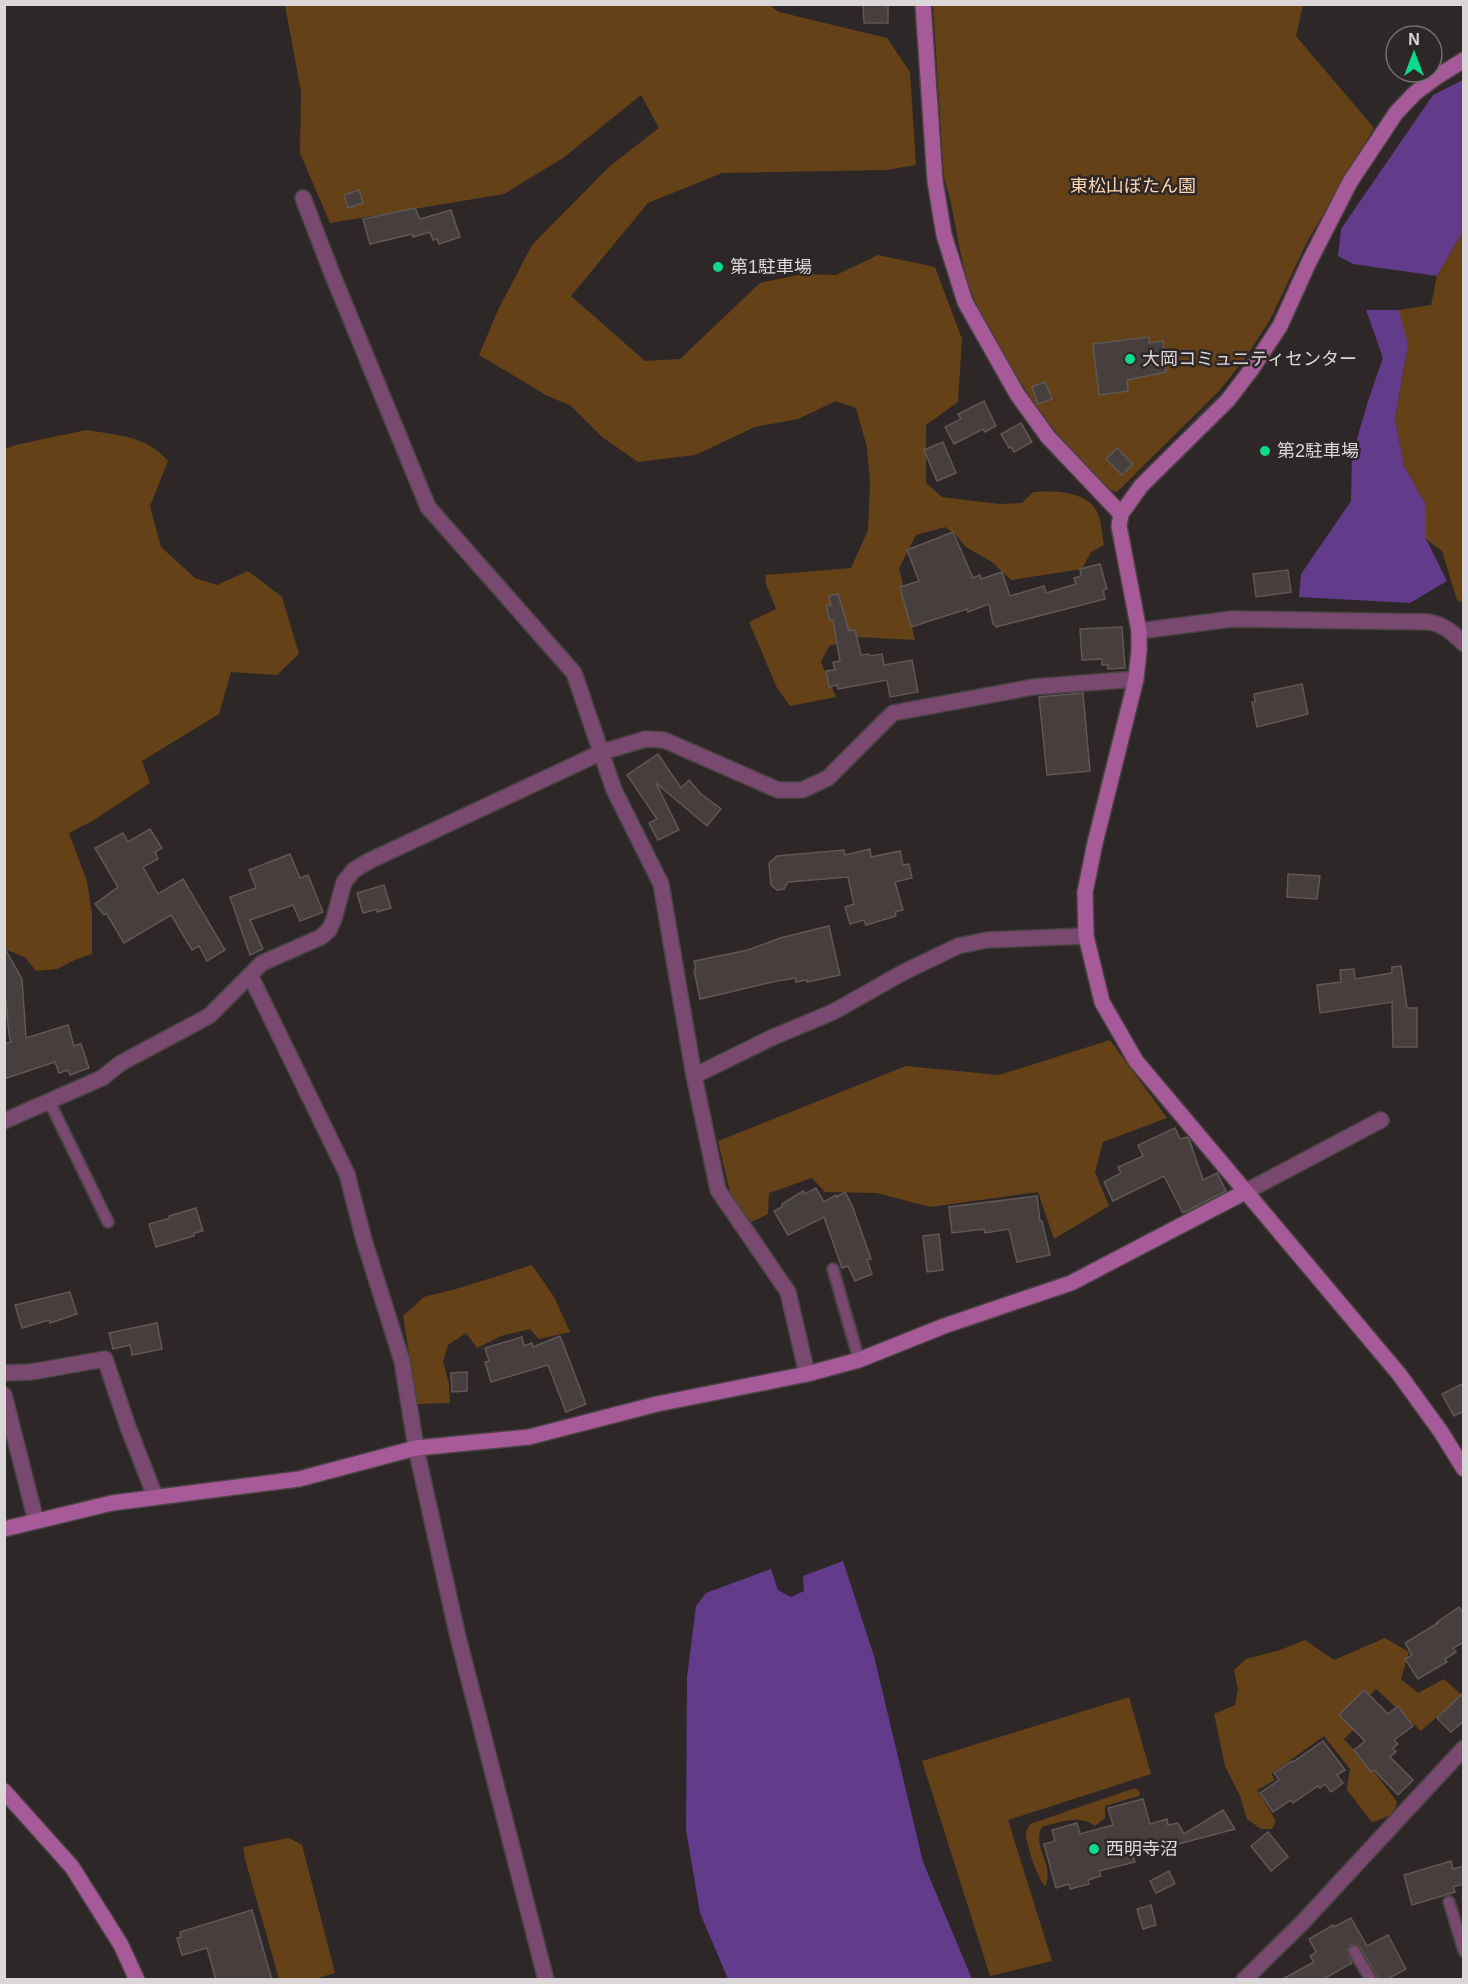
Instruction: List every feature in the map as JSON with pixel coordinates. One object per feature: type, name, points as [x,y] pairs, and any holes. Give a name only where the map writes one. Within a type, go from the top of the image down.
[{"type":"street","points":[[923,4],[935,181],[944,235],[965,302],[1017,394],[1048,436],[1121,514]]},
{"type":"street","points":[[1464,60],[1415,93],[1396,113],[1350,182],[1309,262],[1280,326],[1251,370],[1228,400],[1141,486],[1121,514],[1119,526],[1139,631],[1136,679],[1095,843],[1086,892],[1086,936],[1102,1002],[1136,1061],[1399,1374],[1464,1468]]},
{"type":"street","points":[[303,198],[428,507],[574,673],[603,752],[614,790],[661,884],[694,1076],[718,1190],[788,1292],[807,1374]]},
{"type":"street","points":[[1139,631],[1232,619],[1429,622],[1452,631],[1464,644]]},
{"type":"street","points":[[4,1121],[102,1078],[121,1063],[209,1016],[261,963],[321,937],[329,930],[341,899],[344,882],[354,870],[603,752],[646,739],[664,740],[777,790],[802,790],[828,778],[893,713],[1033,687],[1136,679]]},
{"type":"street","points":[[694,1076],[771,1038],[833,1012],[904,972],[958,946],[987,940],[1086,936]]},
{"type":"street","points":[[250,975],[347,1174],[364,1240],[402,1361],[416,1448],[457,1633],[546,1980]]},
{"type":"street","points":[[4,1529],[112,1503],[299,1479],[416,1448],[529,1437],[657,1404],[807,1374],[859,1360],[944,1326],[1071,1284],[1381,1120]]},
{"type":"street","points":[[4,1373],[105,1359],[155,1496]]},
{"type":"street","points":[[4,1395],[36,1521]]},
{"type":"street","points":[[1244,1980],[1302,1923],[1464,1748]]},
{"type":"street","points":[[4,1791],[72,1867],[121,1945],[136,1980]]},
{"type":"lane","points":[[49,1101],[108,1222]]},
{"type":"lane","points":[[833,1269],[859,1360]]},
{"type":"lane","points":[[1449,1902],[1464,1951]]},
{"type":"lane","points":[[1354,1951],[1371,1980]]},
{"type":"green space","points":[[285,5],[769,5],[779,12],[887,38],[910,72],[916,165],[886,170],[722,173],[648,203],[571,296],[645,361],[680,359],[760,283],[803,274],[836,275],[878,255],[935,267],[962,339],[958,402],[926,425],[926,483],[942,497],[999,504],[1022,503],[1033,492],[1061,492],[1080,497],[1095,508],[1100,520],[1104,545],[1091,552],[1082,569],[1011,580],[992,562],[966,547],[955,534],[945,527],[916,535],[899,568],[915,640],[857,637],[829,646],[821,662],[836,697],[790,706],[777,688],[749,622],[776,609],[766,584],[765,575],[851,568],[868,530],[870,482],[867,447],[856,408],[836,401],[798,419],[755,427],[695,455],[638,462],[602,437],[571,406],[546,395],[479,355],[498,310],[532,245],[610,166],[659,128],[641,95],[563,158],[504,194],[330,223],[300,153],[301,92]]},
{"type":"green space","name":"東松山ぼたん園","points":[[933,5],[1303,5],[1296,36],[1374,128],[1308,240],[1270,320],[1244,360],[1219,391],[1117,492],[1097,480],[1067,446],[1023,387],[977,306],[969,286],[944,178]]},
{"type":"green space","points":[[1463,231],[1463,603],[1457,600],[1442,551],[1426,539],[1426,505],[1404,466],[1395,419],[1407,351],[1399,310],[1431,305],[1437,276]]},
{"type":"green space","points":[[86,430],[131,438],[151,446],[168,461],[150,506],[161,547],[195,578],[217,585],[248,571],[282,597],[299,654],[277,675],[231,672],[219,714],[142,761],[150,783],[94,820],[69,833],[87,881],[92,914],[92,954],[57,969],[36,971],[26,958],[5,949],[5,449]]},
{"type":"green space","points":[[1110,1040],[1167,1118],[1103,1142],[1095,1172],[1109,1206],[1054,1239],[1038,1192],[930,1207],[877,1193],[825,1192],[812,1178],[769,1193],[768,1214],[751,1222],[731,1196],[718,1141],[906,1066],[999,1075]]},
{"type":"green space","points":[[532,1265],[554,1297],[570,1332],[539,1339],[530,1329],[501,1336],[477,1348],[466,1333],[448,1345],[443,1361],[449,1384],[450,1403],[417,1404],[403,1316],[424,1297]]},
{"type":"green space","points":[[1385,1638],[1409,1652],[1401,1679],[1418,1693],[1444,1679],[1462,1695],[1421,1731],[1376,1689],[1345,1722],[1356,1727],[1344,1739],[1373,1770],[1397,1802],[1394,1811],[1372,1822],[1347,1790],[1350,1769],[1324,1736],[1271,1774],[1275,1780],[1257,1790],[1276,1821],[1272,1829],[1261,1829],[1247,1819],[1240,1796],[1225,1766],[1214,1714],[1235,1705],[1238,1689],[1234,1670],[1246,1659],[1280,1650],[1305,1640],[1334,1660]]},
{"type":"green space","points":[[1129,1697],[1151,1774],[1008,1820],[1052,1961],[990,1976],[922,1761]]},
{"type":"green space","points":[[1135,1788],[1140,1792],[1139,1796],[1105,1806],[1105,1818],[1095,1826],[1089,1822],[1076,1820],[1062,1821],[1042,1827],[1039,1842],[1048,1871],[1045,1886],[1035,1868],[1028,1845],[1026,1832],[1030,1824]]},
{"type":"green space","points":[[289,1838],[302,1845],[335,1973],[315,1979],[279,1979],[245,1859],[243,1847]]},
{"type":"shaded area","points":[[1463,80],[1463,231],[1437,276],[1353,264],[1338,256],[1341,229],[1433,95]]},
{"type":"shaded area","points":[[1366,310],[1399,310],[1408,344],[1395,419],[1404,466],[1426,505],[1426,539],[1447,581],[1410,603],[1299,597],[1301,574],[1351,501],[1352,456],[1383,358]]},
{"type":"shaded area","points":[[843,1561],[874,1656],[923,1862],[972,1979],[728,1979],[700,1913],[686,1830],[687,1677],[696,1606],[706,1593],[771,1569],[778,1590],[791,1597],[804,1591],[803,1576]]},
{"type":"building","points":[[863,4],[888,4],[888,23],[864,23]]},
{"type":"building","points":[[359,190],[363,203],[348,208],[344,195]]},
{"type":"building","points":[[415,208],[420,219],[451,210],[460,237],[439,244],[437,239],[433,240],[430,232],[370,244],[363,219]]},
{"type":"building","name":"大岡コミュニティセンター","points":[[1149,337],[1149,343],[1163,341],[1166,372],[1127,380],[1128,391],[1099,395],[1093,344]]},
{"type":"building","points":[[1045,382],[1052,399],[1038,404],[1032,387]]},
{"type":"building","points":[[984,401],[996,426],[985,432],[983,429],[954,444],[945,427],[961,419],[958,414]]},
{"type":"building","points":[[1021,423],[1032,442],[1014,452],[1001,434]]},
{"type":"building","points":[[943,442],[956,473],[937,481],[924,450]]},
{"type":"building","points":[[1117,448],[1133,464],[1122,475],[1106,459]]},
{"type":"building","points":[[953,532],[973,578],[980,575],[981,579],[1002,572],[1010,596],[1044,586],[1046,593],[1076,584],[1074,578],[1081,576],[1080,569],[1100,564],[1107,589],[1103,590],[1105,599],[996,627],[993,624],[989,604],[911,627],[900,587],[919,581],[907,550]]},
{"type":"building","points":[[1288,570],[1291,592],[1256,597],[1253,574]]},
{"type":"building","points":[[838,594],[849,631],[855,630],[861,655],[882,654],[884,665],[912,660],[918,692],[890,697],[887,680],[838,689],[837,685],[829,687],[826,671],[835,670],[833,662],[840,661],[833,620],[830,620],[826,606],[831,605],[829,596]]},
{"type":"building","points":[[1122,627],[1125,668],[1108,669],[1108,665],[1102,665],[1102,659],[1082,660],[1080,629]]},
{"type":"building","points":[[1302,684],[1308,714],[1257,727],[1252,702],[1255,702],[1254,694]]},
{"type":"building","points":[[1083,693],[1090,771],[1047,775],[1039,697]]},
{"type":"building","points":[[658,754],[681,788],[689,780],[701,794],[721,809],[707,826],[656,783],[679,830],[658,840],[649,823],[657,819],[627,775]]},
{"type":"building","points":[[150,829],[162,848],[155,852],[158,859],[143,867],[158,894],[183,879],[225,950],[207,961],[199,946],[192,950],[171,915],[124,943],[106,913],[104,915],[95,904],[118,887],[95,848],[123,833],[128,842]]},
{"type":"building","points":[[870,849],[871,857],[900,851],[903,865],[909,864],[912,878],[895,882],[903,910],[895,912],[896,916],[866,925],[864,920],[850,924],[845,907],[854,904],[848,877],[788,882],[784,889],[777,890],[771,885],[769,863],[777,856],[844,850],[845,855]]},
{"type":"building","points":[[290,854],[300,878],[308,875],[323,912],[300,921],[293,905],[250,920],[263,949],[250,955],[230,897],[256,888],[249,870]]},
{"type":"building","points":[[1288,874],[1320,876],[1317,899],[1287,897]]},
{"type":"building","points":[[384,885],[391,908],[363,913],[357,893]]},
{"type":"building","points":[[829,926],[840,975],[807,982],[807,980],[796,982],[796,978],[777,981],[700,999],[694,961],[748,950],[780,938]]},
{"type":"building","points":[[4,947],[22,979],[26,1038],[68,1025],[74,1046],[81,1044],[89,1068],[70,1075],[68,1070],[59,1073],[55,1062],[4,1079],[4,1044],[11,1042],[4,985]]},
{"type":"building","points":[[1401,966],[1407,1008],[1417,1008],[1417,1047],[1393,1047],[1392,1002],[1320,1013],[1317,985],[1341,982],[1340,970],[1354,969],[1355,979],[1392,973],[1392,967]]},
{"type":"building","points":[[1175,1128],[1180,1139],[1187,1137],[1189,1139],[1203,1180],[1217,1173],[1226,1191],[1183,1213],[1164,1176],[1113,1201],[1104,1182],[1121,1173],[1118,1167],[1143,1156],[1138,1145]]},
{"type":"building","points":[[816,1188],[824,1202],[845,1192],[852,1205],[871,1259],[867,1260],[872,1274],[855,1281],[848,1266],[842,1268],[824,1217],[788,1235],[774,1211],[803,1191],[805,1194]]},
{"type":"building","points":[[1037,1196],[1040,1221],[1042,1221],[1050,1255],[1017,1262],[1009,1229],[985,1233],[984,1229],[952,1233],[949,1207]]},
{"type":"building","points":[[196,1208],[203,1231],[194,1233],[194,1236],[156,1247],[149,1224]]},
{"type":"building","points":[[939,1234],[943,1270],[927,1272],[923,1236]]},
{"type":"building","points":[[70,1292],[77,1314],[50,1323],[49,1320],[22,1328],[15,1305]]},
{"type":"building","points":[[157,1323],[162,1349],[132,1355],[130,1345],[113,1349],[109,1333]]},
{"type":"building","points":[[560,1336],[586,1404],[566,1412],[548,1365],[491,1382],[485,1362],[489,1361],[485,1348],[522,1337],[524,1346],[532,1343],[533,1347]]},
{"type":"building","points":[[467,1372],[467,1391],[452,1392],[451,1373]]},
{"type":"building","points":[[1464,1383],[1464,1411],[1454,1416],[1442,1394]]},
{"type":"building","points":[[1459,1607],[1464,1615],[1464,1642],[1453,1648],[1456,1652],[1445,1659],[1447,1662],[1418,1679],[1405,1659],[1412,1655],[1405,1643]]},
{"type":"building","points":[[1364,1690],[1388,1714],[1398,1706],[1413,1726],[1394,1740],[1398,1744],[1393,1748],[1396,1752],[1390,1757],[1413,1780],[1398,1795],[1374,1770],[1371,1772],[1354,1750],[1365,1741],[1339,1715]]},
{"type":"building","points":[[1464,1692],[1464,1721],[1451,1732],[1437,1718]]},
{"type":"building","points":[[1323,1741],[1345,1770],[1337,1775],[1343,1783],[1331,1792],[1325,1784],[1320,1788],[1318,1786],[1293,1803],[1291,1800],[1273,1812],[1260,1793],[1279,1780],[1274,1773]]},
{"type":"building","name":"西明寺沼","points":[[1143,1799],[1150,1824],[1167,1819],[1168,1825],[1178,1823],[1184,1834],[1223,1810],[1235,1829],[1133,1856],[1135,1862],[1099,1871],[1101,1876],[1088,1880],[1089,1884],[1070,1889],[1069,1884],[1056,1888],[1044,1844],[1055,1841],[1052,1830],[1077,1823],[1080,1834],[1113,1825],[1108,1808]]},
{"type":"building","points":[[1268,1832],[1288,1857],[1271,1871],[1251,1846]]},
{"type":"building","points":[[1451,1861],[1453,1869],[1464,1866],[1464,1884],[1453,1887],[1455,1892],[1412,1905],[1404,1875]]},
{"type":"building","points":[[1169,1871],[1175,1884],[1156,1893],[1150,1881]]},
{"type":"building","points":[[1151,1905],[1156,1925],[1143,1929],[1137,1909]]},
{"type":"building","points":[[252,1910],[272,1980],[216,1980],[207,1948],[182,1955],[177,1938],[181,1937],[180,1932]]},
{"type":"building","points":[[1351,1918],[1367,1946],[1388,1935],[1406,1969],[1386,1980],[1379,1980],[1360,1947],[1353,1944],[1347,1950],[1352,1963],[1322,1980],[1281,1980],[1314,1962],[1310,1956],[1316,1952],[1309,1939]]},
{"type":"place","name":"第1駐車場","points":[[718,267]]},
{"type":"place","name":"大岡コミュニティセンター","points":[[1130,359]]},
{"type":"place","name":"第2駐車場","points":[[1265,451]]},
{"type":"place","name":"西明寺沼","points":[[1094,1849]]}]
